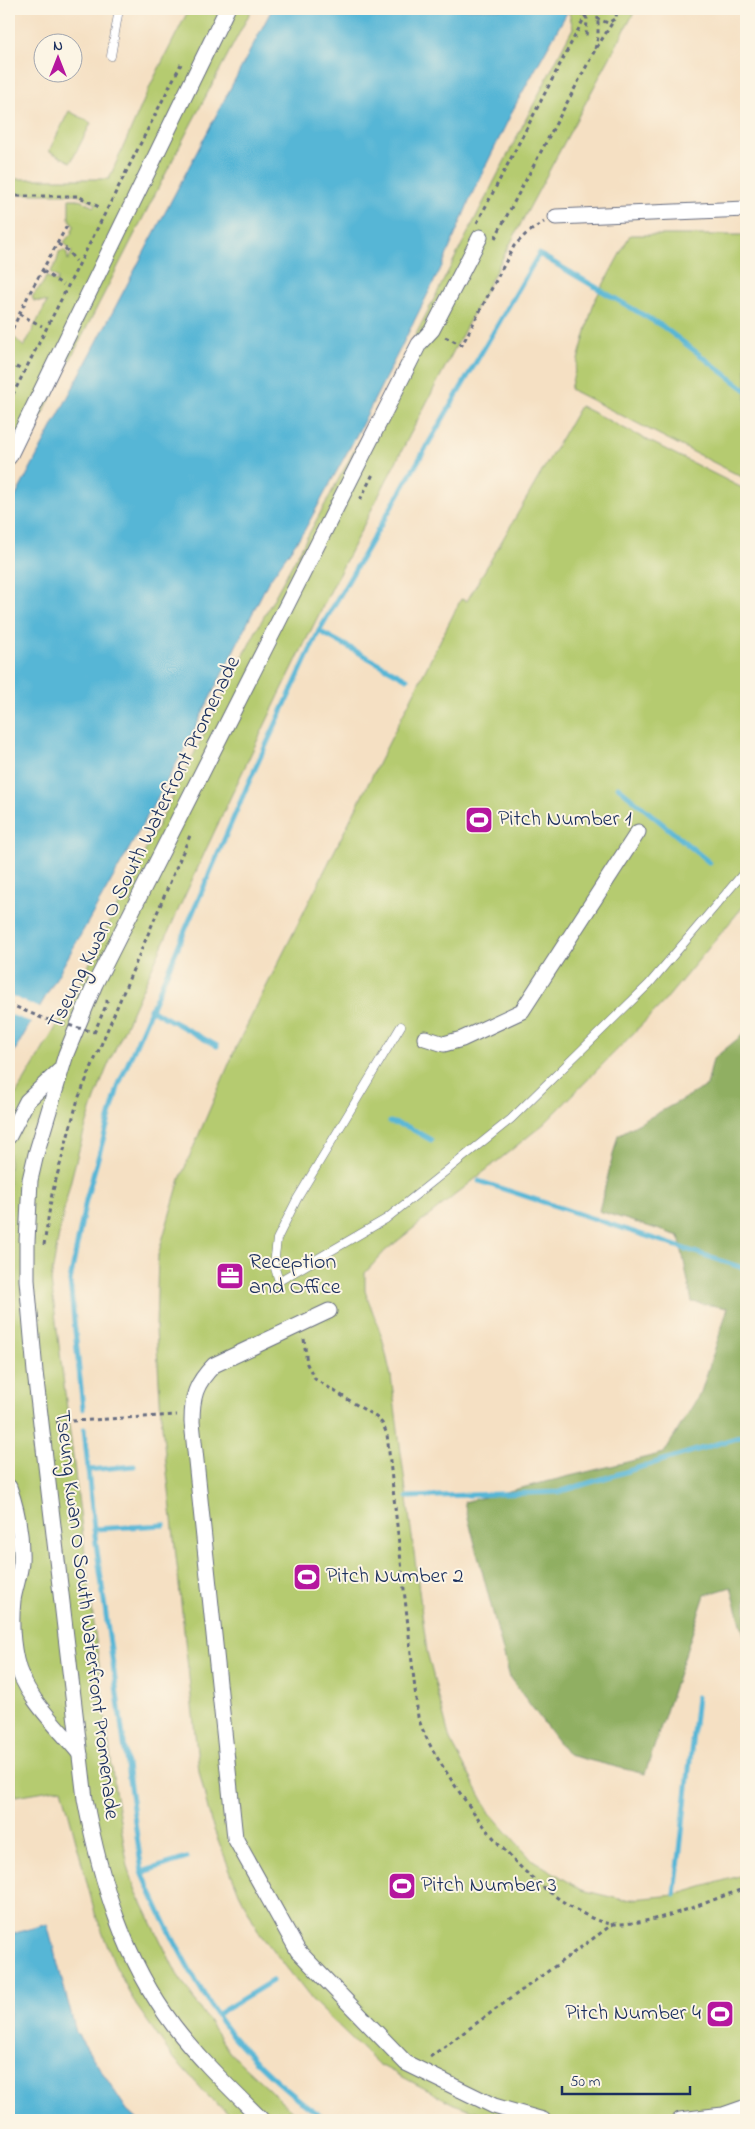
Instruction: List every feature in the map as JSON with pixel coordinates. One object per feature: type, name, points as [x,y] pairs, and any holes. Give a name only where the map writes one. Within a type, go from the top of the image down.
[{"type":"street","points":[[9,457],[227,9]]},
{"type":"street","points":[[556,217],[746,209]]},
{"type":"street","name":"Tseung Kwan O South Waterfront Promenade","points":[[262,2120],[202,2058],[174,2025],[130,1951],[111,1906],[93,1842],[85,1799],[44,1462],[28,1280],[30,1180],[60,1070],[95,984],[419,344],[432,330],[482,237]]},
{"type":"street","points":[[425,1038],[444,1044],[462,1039],[522,1011],[638,832]]},
{"type":"street","points":[[9,1136],[27,1101],[60,1070]]},
{"type":"street","points":[[329,1310],[214,1365],[205,1374],[193,1399],[192,1422],[235,1838],[298,1951],[406,2063],[494,2106],[543,2120]]},
{"type":"street","points":[[9,1487],[17,1509],[20,1536],[21,1563],[13,1600],[16,1662],[32,1698],[80,1754]]},
{"type":"street","points":[[680,2120],[722,2115],[746,2107]]},
{"type":"lane","points":[[111,56],[119,9]]},
{"type":"lane","points":[[401,1026],[297,1199],[277,1239],[274,1265],[279,1281],[386,1219],[511,1119],[649,984],[746,870]]},
{"type":"path","points":[[572,9],[585,16]]},
{"type":"path","points":[[581,9],[587,19],[586,38]]},
{"type":"path","points":[[482,237],[589,9]]},
{"type":"path","points":[[594,52],[598,37],[598,19],[595,9]]},
{"type":"path","points":[[482,237],[618,15],[617,9]]},
{"type":"path","points":[[598,19],[604,23],[614,20]]},
{"type":"path","points":[[9,402],[181,63]]},
{"type":"path","points":[[9,196],[78,196],[99,207]]},
{"type":"path","points":[[432,330],[462,345],[514,246],[526,233],[556,217]]},
{"type":"path","points":[[9,336],[29,294],[67,226]]},
{"type":"path","points":[[58,244],[65,248],[76,261]]},
{"type":"path","points":[[43,271],[63,285]]},
{"type":"path","points":[[19,314],[42,326]]},
{"type":"path","points":[[9,363],[20,369]]},
{"type":"path","points":[[358,503],[376,468]]},
{"type":"path","points":[[44,1250],[52,1194],[78,1098],[193,828]]},
{"type":"path","points":[[97,1025],[107,1003]]},
{"type":"path","points":[[9,1004],[42,1018],[94,1032]]},
{"type":"path","points":[[302,1323],[307,1364],[315,1379],[376,1416],[382,1423],[386,1434],[418,1718],[423,1734],[480,1823],[516,1864],[558,1898],[589,1917],[613,1924],[640,1922],[666,1915],[746,1888]]},
{"type":"path","points":[[70,1421],[162,1416]]},
{"type":"path","points":[[416,2068],[613,1924]]},
{"type":"green space","points":[[189,9],[252,9],[9,479],[9,366],[13,368],[15,364],[9,361],[10,341],[15,338],[24,347],[47,302],[34,301],[32,297],[46,276],[57,282],[58,278],[50,273],[57,261],[59,252],[64,250],[67,253],[68,260],[72,252],[64,242],[71,234],[74,226],[69,218],[69,199],[77,199],[94,207],[96,204],[77,194],[9,194],[9,179],[109,179],[152,82]]},
{"type":"green space","points":[[568,9],[636,9],[378,497],[328,595],[194,875],[112,1055],[96,1095],[73,1174],[60,1228],[51,1281],[114,1785],[128,1867],[136,1891],[177,1974],[230,2053],[302,2120],[236,2120],[209,2097],[171,2055],[136,2005],[114,1963],[95,1913],[62,1788],[16,1796],[9,1724],[9,1106],[70,1004],[256,631],[389,387],[573,28]]},
{"type":"green space","points":[[69,111],[91,123],[71,162],[49,151]]},
{"type":"green space","points":[[630,235],[746,235],[746,479],[570,389],[594,302]]},
{"type":"green space","points":[[580,406],[746,490],[746,903],[663,1003],[545,1123],[385,1251],[365,1273],[365,1291],[382,1337],[391,1376],[427,1652],[450,1740],[490,1813],[531,1859],[582,1890],[623,1900],[675,1895],[746,1874],[746,2120],[502,2120],[454,2104],[378,2064],[313,2001],[260,1934],[239,1893],[211,1822],[199,1771],[161,1416],[156,1329],[158,1255],[180,1179],[237,1045],[461,599],[467,601]]},
{"type":"green space","points":[[746,1032],[746,1642],[731,1587],[705,1595],[645,1774],[568,1755],[510,1678],[464,1502],[664,1453],[701,1392],[728,1308],[692,1302],[679,1236],[599,1211],[618,1135],[707,1086],[713,1059]]},
{"type":"water","points":[[272,9],[569,9],[517,102],[473,192],[443,264],[355,438],[304,531],[268,582],[186,746],[9,1061],[9,509]]},
{"type":"water","points":[[9,1924],[12,1934],[47,1924],[76,2032],[127,2110],[138,2120],[9,2120]]},
{"type":"pier","points":[[9,995],[40,1008],[32,1023],[9,1014]]},
{"type":"waterway","points":[[83,1409],[70,1281],[86,1200],[119,1084],[248,784],[319,631],[539,254],[662,326],[746,390]]},
{"type":"waterway","points":[[319,631],[407,679]]},
{"type":"waterway","points":[[618,787],[710,863]]},
{"type":"waterway","points":[[150,1009],[217,1046]]},
{"type":"waterway","points":[[390,1122],[408,1127],[431,1140]]},
{"type":"waterway","points":[[479,1181],[746,1269]]},
{"type":"waterway","points":[[84,1429],[94,1529],[142,1872],[167,1926],[216,2014],[238,2042],[267,2072],[314,2111],[328,2120]]},
{"type":"waterway","points":[[407,1497],[559,1492],[746,1435]]},
{"type":"waterway","points":[[88,1470],[134,1466]]},
{"type":"waterway","points":[[94,1529],[164,1525]]},
{"type":"waterway","points":[[675,1895],[697,1697]]},
{"type":"waterway","points":[[142,1872],[187,1858]]},
{"type":"waterway","points":[[216,2015],[272,1981]]},
{"type":"place","name":"Pitch Number 1","points":[[479,820]]},
{"type":"place","name":"Reception and Office","points":[[230,1276]]},
{"type":"place","name":"Pitch Number 2","points":[[307,1577]]},
{"type":"place","name":"Pitch Number 3","points":[[402,1886]]},
{"type":"place","name":"Pitch Number 4","points":[[720,2014]]}]
